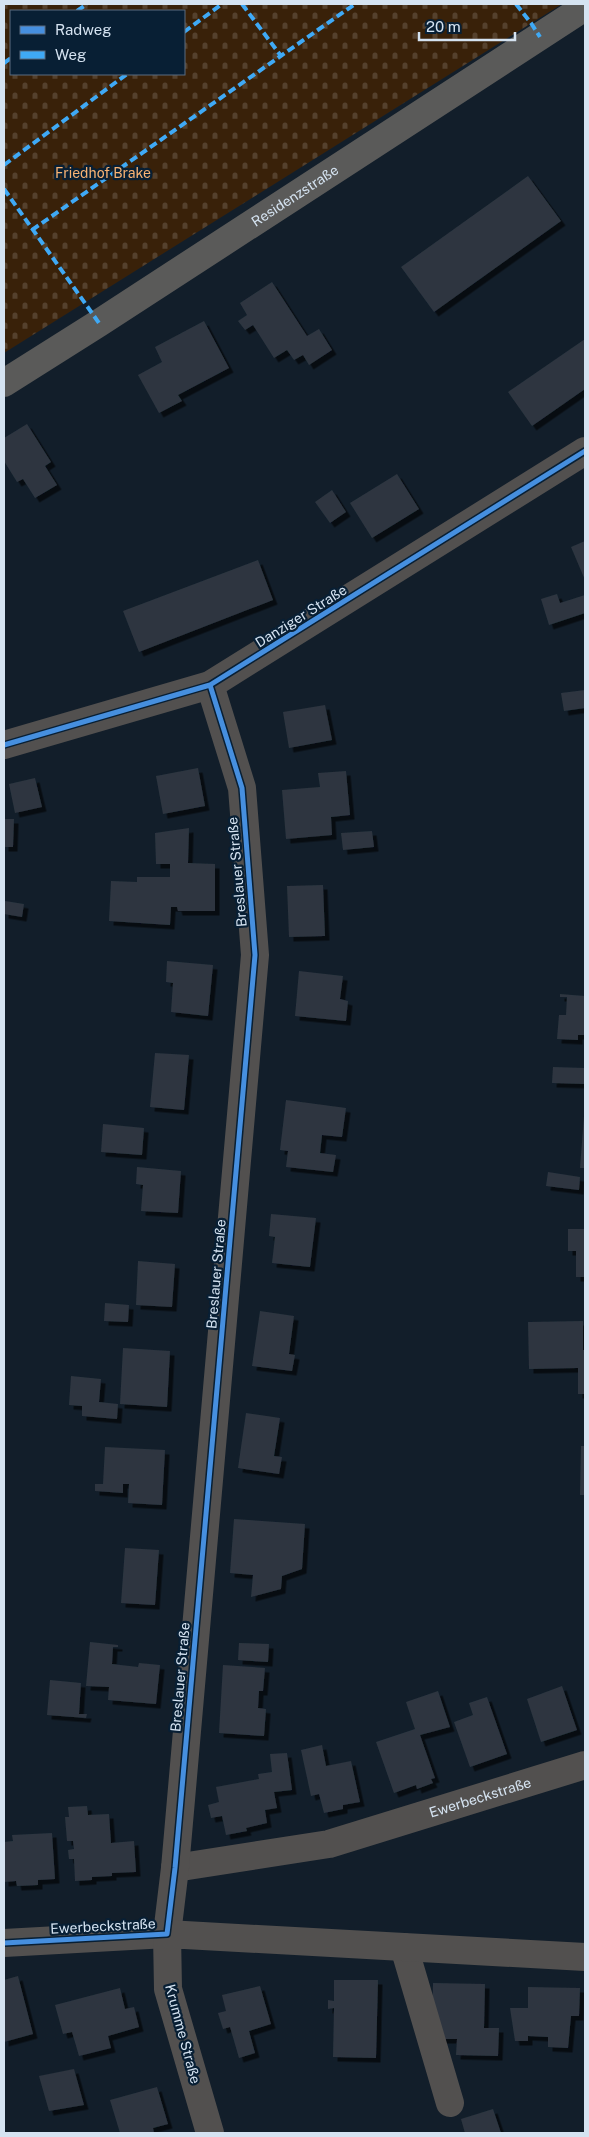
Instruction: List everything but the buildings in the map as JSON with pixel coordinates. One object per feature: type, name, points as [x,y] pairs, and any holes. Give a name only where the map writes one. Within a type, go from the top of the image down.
[{"type":"main road","name":"Residenzstraße","points":[[4,383],[99,324],[585,7]]},
{"type":"street","name":"Danziger Straße","points":[[4,745],[210,685],[585,451]]},
{"type":"street","name":"Breslauer Straße","points":[[175,1868],[255,955],[242,788],[210,685]]},
{"type":"street","name":"Ewerbeckstraße","points":[[167,1934],[175,1868],[329,1844],[585,1765]]},
{"type":"street","name":"Ewerbeckstraße","points":[[4,1943],[167,1934],[585,1957]]},
{"type":"street","name":"Krumme Straße","points":[[167,1934],[168,1989],[210,2133]]},
{"type":"street","points":[[404,1947],[450,2103]]},
{"type":"green space","name":"Friedhof Brake","points":[[4,4],[562,4],[4,353]]},
{"type":"marked path","points":[[78,10],[87,4]]},
{"type":"marked path","points":[[185,31],[222,4]]},
{"type":"marked path","points":[[242,4],[281,56]]},
{"type":"marked path","points":[[32,230],[355,4]]},
{"type":"marked path","points":[[516,4],[540,37]]},
{"type":"marked path","points":[[4,63],[10,59]]},
{"type":"marked path","points":[[4,165],[126,75]]},
{"type":"marked path","points":[[4,189],[99,323]]},
{"type":"cycle path","points":[[4,745],[210,685],[585,451]]},
{"type":"cycle path","points":[[4,1943],[167,1934],[175,1868],[255,955],[242,788],[210,685]]}]
